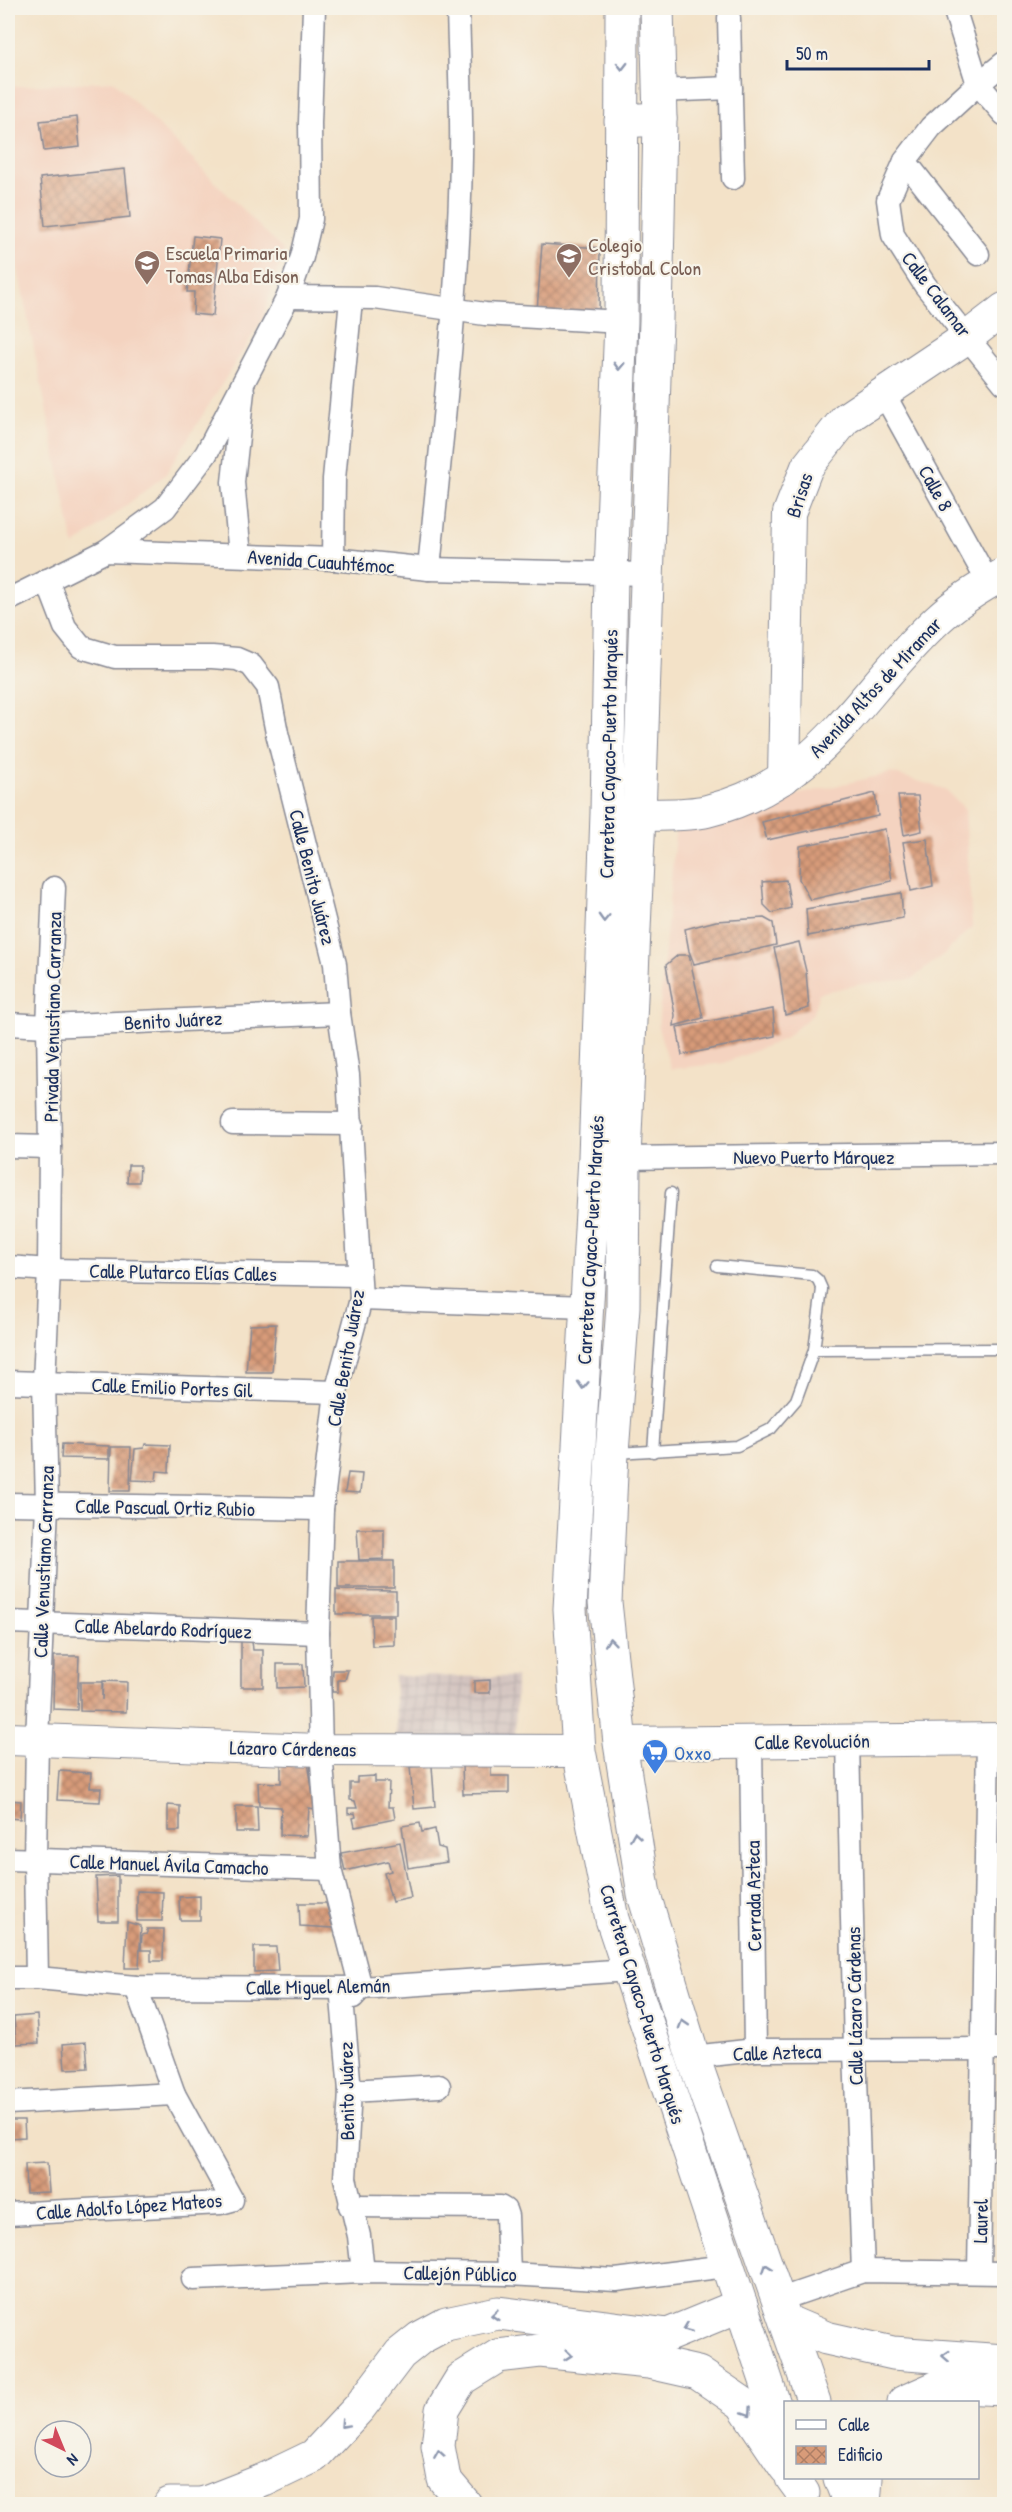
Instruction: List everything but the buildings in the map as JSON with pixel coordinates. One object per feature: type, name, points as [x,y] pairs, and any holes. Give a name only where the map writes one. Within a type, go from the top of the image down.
[{"type":"main road","name":"Carretera Cayaco-Puerto Marqués","points":[[622,8],[621,322],[611,573],[608,813],[587,1307],[605,1602],[620,1743],[644,1895],[693,2057],[813,2401]]},
{"type":"main road","name":"Carretera Cayaco-Puerto Marqués","points":[[657,8],[659,105],[656,320],[639,815],[624,1158],[623,1306],[570,1609],[579,1751],[612,1919],[784,2434]]},
{"type":"main road","points":[[621,121],[659,105]]},
{"type":"main road","points":[[170,2505],[209,2504],[314,2456],[359,2408],[400,2354],[420,2338],[446,2324],[498,2313],[668,2335],[741,2305]]},
{"type":"main road","points":[[782,2311],[826,2338],[893,2353],[1005,2361]]},
{"type":"main road","points":[[465,2505],[444,2479],[438,2446],[442,2410],[460,2379],[498,2356],[540,2351],[649,2362],[698,2373],[742,2403],[784,2465]]},
{"type":"main road","points":[[908,2401],[940,2386],[1005,2389]]},
{"type":"main road","points":[[840,2479],[850,2505]]},
{"type":"main road","points":[[864,2505],[866,2479]]},
{"type":"street","points":[[106,552],[165,508],[206,454],[288,297],[302,258],[311,219],[310,123],[314,8]]},
{"type":"street","points":[[429,569],[454,308],[461,157],[458,8]]},
{"type":"street","points":[[954,8],[978,84],[1005,114]]},
{"type":"street","points":[[729,18],[733,178]]},
{"type":"street","name":"Calle Calamar","points":[[1005,63],[978,84],[932,127],[905,161],[888,200],[893,236],[925,285],[1005,382]]},
{"type":"street","points":[[659,105],[731,88]]},
{"type":"street","points":[[905,161],[978,254]]},
{"type":"street","points":[[288,297],[375,298],[485,314],[621,322]]},
{"type":"street","points":[[333,559],[334,479],[351,299]]},
{"type":"street","name":"Brisas","points":[[784,778],[789,513],[807,467],[845,419],[969,336],[1005,309]]},
{"type":"street","points":[[240,555],[233,482],[244,378]]},
{"type":"street","name":"Calle 8","points":[[884,394],[996,578]]},
{"type":"street","name":"Avenida Cuauhtémoc","points":[[8,600],[106,552],[333,559],[429,569],[646,574]]},
{"type":"street","name":"Avenida Altos de Miramar","points":[[639,815],[705,812],[746,798],[784,778],[824,746],[938,619],[996,578]]},
{"type":"street","name":"Calle Benito Juárez","points":[[47,580],[65,627],[81,647],[115,657],[237,659],[251,665],[268,687],[277,733],[335,964],[352,1124],[361,1299],[336,1392],[322,1509],[318,1633],[321,1750],[330,1869],[361,1988]]},
{"type":"street","name":"Privada Venustiano Carranza","points":[[51,1147],[48,1026],[54,888]]},
{"type":"street","name":"Benito Juárez","points":[[8,1024],[48,1026],[339,1012]]},
{"type":"street","points":[[233,1123],[352,1124]]},
{"type":"street","points":[[8,1146],[51,1147]]},
{"type":"street","name":"Calle Venustiano Carranza","points":[[37,1978],[35,1860],[22,1740],[43,1625],[47,1505],[44,1382],[51,1147]]},
{"type":"street","name":"Nuevo Puerto Márquez","points":[[624,1158],[1005,1153]]},
{"type":"street","name":"Calle Plutarco Elías Calles","points":[[8,1267],[49,1270],[359,1275]]},
{"type":"street","points":[[361,1299],[587,1307]]},
{"type":"street","name":"Calle Emilio Portes Gil","points":[[8,1382],[336,1392]]},
{"type":"street","name":"Calle Pascual Ortiz Rubio","points":[[8,1504],[322,1509]]},
{"type":"street","name":"Calle Abelardo Rodríguez","points":[[8,1622],[318,1633]]},
{"type":"street","name":"Lázaro Cárdeneas","points":[[22,1740],[321,1750],[579,1751]]},
{"type":"street","name":"Calle Revolución","points":[[620,1743],[996,1740]]},
{"type":"street","name":"Laurel","points":[[979,2271],[982,2049],[996,1740]]},
{"type":"street","name":"Calle Lázaro Cárdenas","points":[[848,1741],[863,2271]]},
{"type":"street","name":"Cerrada Azteca","points":[[751,1742],[755,2050]]},
{"type":"street","name":"Calle Manuel Ávila Camacho","points":[[8,1859],[330,1869]]},
{"type":"street","name":"Calle Miguel Alemán","points":[[8,1978],[37,1978],[136,1987],[361,1988],[629,1970]]},
{"type":"street","name":"Calle Adolfo López Mateos","points":[[8,2214],[221,2203],[232,2200],[174,2094],[136,1987]]},
{"type":"street","name":"Benito Juárez","points":[[361,1988],[352,1996],[342,1998],[350,2091],[345,2178],[359,2236],[363,2272]]},
{"type":"street","name":"Calle Azteca","points":[[693,2057],[755,2050],[1005,2049]]},
{"type":"street","points":[[350,2091],[439,2086]]},
{"type":"street","points":[[8,2103],[174,2094]]},
{"type":"street","points":[[351,2206],[500,2206],[505,2210],[507,2216],[509,2274]]},
{"type":"street","name":"Callejón Público","points":[[193,2278],[363,2272],[509,2274],[616,2280],[726,2266]]},
{"type":"street","points":[[782,2311],[863,2271],[1005,2273]]},
{"type":"lane","points":[[653,1452],[671,1193]]},
{"type":"lane","points":[[596,1450],[653,1452],[737,1446],[771,1429],[796,1400],[814,1350],[822,1289],[818,1280],[812,1275],[717,1266]]},
{"type":"lane","points":[[814,1350],[1005,1349]]},
{"type":"shaded area","name":"Escuela Primaria Tomas Alba Edison","points":[[114,81],[284,251],[262,320],[165,475],[74,546],[8,220],[8,87]]},
{"type":"shaded area","points":[[891,773],[944,789],[965,809],[972,927],[946,952],[912,979],[861,984],[819,993],[812,1015],[784,1039],[724,1063],[671,1069],[658,1028],[676,823]]},
{"type":"shaded area","points":[[394,1676],[516,1677],[515,1740],[397,1736]]},
{"type":"place","name":"Colegio Cristobal Colon","points":[[569,279]]},
{"type":"place","name":"Escuela Primaria Tomas Alba Edison","points":[[147,286]]},
{"type":"place","name":"Oxxo","points":[[655,1775]]}]
